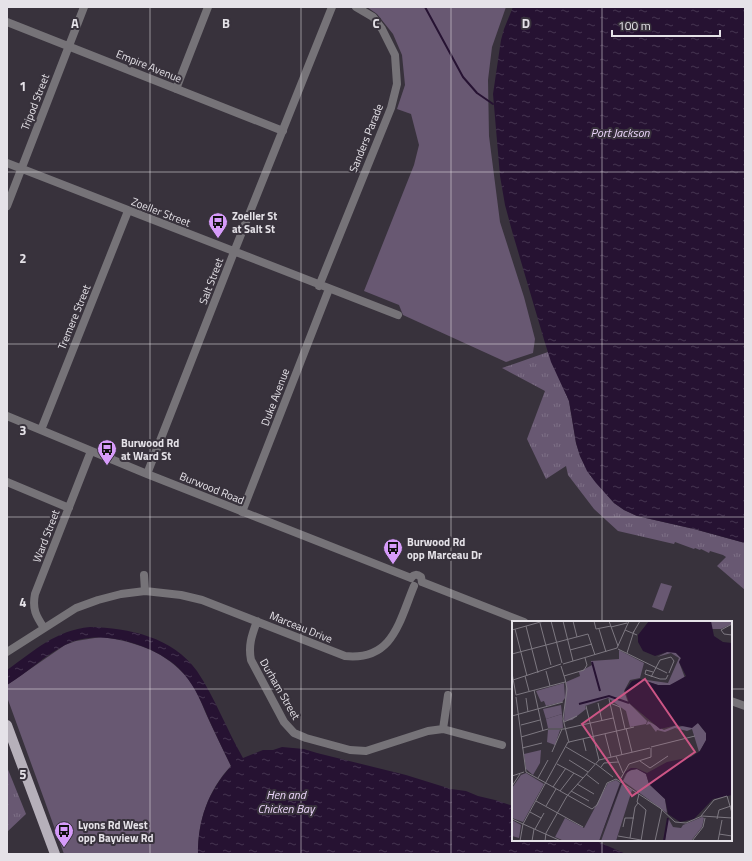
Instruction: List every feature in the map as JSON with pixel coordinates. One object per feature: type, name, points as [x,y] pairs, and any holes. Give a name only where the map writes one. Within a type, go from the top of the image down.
[{"type":"main road","points":[[7,725],[55,854]]},
{"type":"street","name":"Tripod Street","points":[[7,206],[84,7]]},
{"type":"street","points":[[176,88],[208,7]]},
{"type":"street","name":"Salt Street","points":[[147,474],[332,7]]},
{"type":"street","name":"Sanders Parade","points":[[319,286],[391,108],[397,84],[395,55],[382,30],[372,17],[356,7]]},
{"type":"street","name":"Empire Avenue","points":[[7,22],[283,131]]},
{"type":"street","name":"Zoeller Street","points":[[7,163],[398,316]]},
{"type":"street","name":"Tremere Street","points":[[41,430],[128,211]]},
{"type":"street","name":"Duke Avenue","points":[[242,512],[329,289]]},
{"type":"street","name":"Burwood Road","points":[[7,416],[147,474],[411,578]]},
{"type":"street","name":"Ward Street","points":[[44,628],[35,612],[33,603],[35,594],[91,451]]},
{"type":"street","points":[[7,482],[69,508]]},
{"type":"street","points":[[416,574],[420,575],[422,582],[418,586],[414,586],[411,584],[411,578],[416,574]]},
{"type":"street","points":[[144,575],[145,591]]},
{"type":"street","points":[[422,582],[521,621]]},
{"type":"street","name":"Marceau Drive","points":[[7,652],[76,608],[121,594],[145,591],[174,594],[202,600],[345,656],[356,657],[378,651],[393,636],[414,586]]},
{"type":"street","name":"Durham Street","points":[[257,621],[250,641],[251,660],[284,722],[294,733],[306,738],[350,750],[366,751],[428,731],[443,729],[502,745]]},
{"type":"street","points":[[443,729],[448,695]]},
{"type":"street","points":[[732,701],[745,706]]},
{"type":"green space","points":[[367,7],[506,7],[492,47],[488,80],[489,136],[500,222],[524,297],[535,339],[533,353],[506,362],[403,315],[399,305],[364,291],[414,165],[419,145],[411,114],[397,109],[405,85],[402,55],[393,34],[377,14]]},
{"type":"green space","points":[[548,352],[569,401],[576,443],[580,456],[590,475],[614,503],[637,516],[694,529],[745,543],[745,590],[717,566],[726,557],[723,555],[710,551],[709,553],[701,549],[694,549],[675,542],[674,544],[618,531],[594,509],[568,475],[566,466],[546,479],[527,439],[545,391],[502,368]]},
{"type":"green space","points":[[661,583],[672,586],[663,611],[652,607]]},
{"type":"green space","points":[[101,637],[124,641],[146,648],[166,659],[184,674],[197,694],[231,766],[216,785],[210,796],[202,818],[198,842],[198,854],[64,854],[7,697],[7,685],[65,645],[76,641]]},
{"type":"green space","points":[[7,767],[26,814],[7,832]]},
{"type":"water","name":"Port Jackson","points":[[513,7],[745,7],[745,543],[694,529],[637,516],[624,510],[614,503],[596,483],[587,471],[580,456],[576,443],[569,401],[551,362],[545,343],[512,231],[505,205],[500,176],[493,94],[501,40]]},
{"type":"water","name":"Hen and Chicken Bay","points":[[90,627],[135,632],[163,642],[176,650],[187,659],[197,671],[243,758],[263,750],[273,750],[282,747],[304,749],[406,775],[451,789],[466,791],[512,806],[512,841],[596,841],[626,854],[198,854],[198,841],[202,818],[210,796],[231,766],[196,691],[178,668],[156,652],[130,642],[100,637],[85,638],[65,645],[50,654],[7,685],[7,670],[46,642],[66,632]]},
{"type":"waterway","points":[[425,7],[463,77],[477,93],[493,104]]},
{"type":"place","name":"Zoeller St at Salt St","points":[[218,239]]},
{"type":"place","name":"Burwood Rd at Ward St","points":[[107,466]]},
{"type":"place","name":"Burwood Rd opp Marceau Dr","points":[[393,565]]},
{"type":"place","name":"Lyons Rd West opp Bayview Rd","points":[[64,848]]}]
